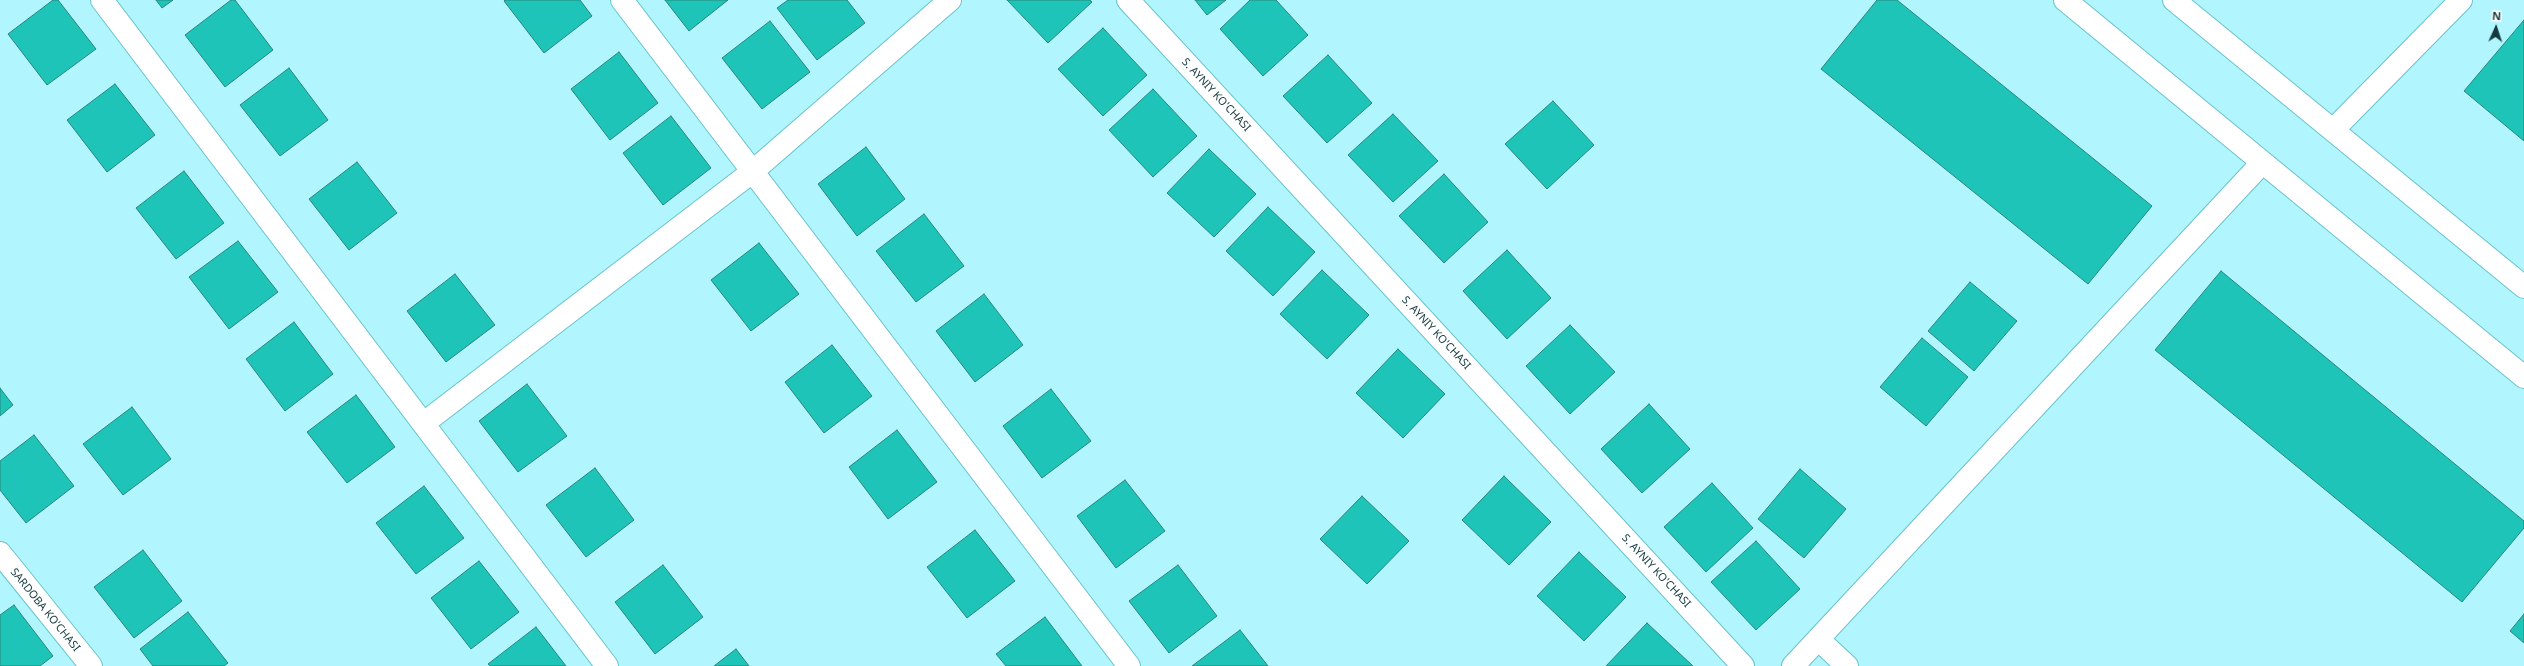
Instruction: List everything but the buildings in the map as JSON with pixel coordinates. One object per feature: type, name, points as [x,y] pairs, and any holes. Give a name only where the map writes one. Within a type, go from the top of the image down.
[{"type":"street","points":[[102,0],[607,666]]},
{"type":"street","points":[[622,0],[1129,666]]},
{"type":"street","points":[[424,423],[752,172],[950,0]]},
{"type":"street","name":"S. AYNIY KO'CHASI","points":[[1128,0],[1744,666]]},
{"type":"street","points":[[2065,0],[2524,377]]},
{"type":"street","points":[[2174,0],[2524,287]]},
{"type":"street","points":[[2334,130],[2461,0]]},
{"type":"street","points":[[1793,666],[2262,163]]},
{"type":"street","name":"SARDOBA KO'CHASI","points":[[0,553],[91,666]]},
{"type":"street","points":[[1818,639],[1847,666]]}]
